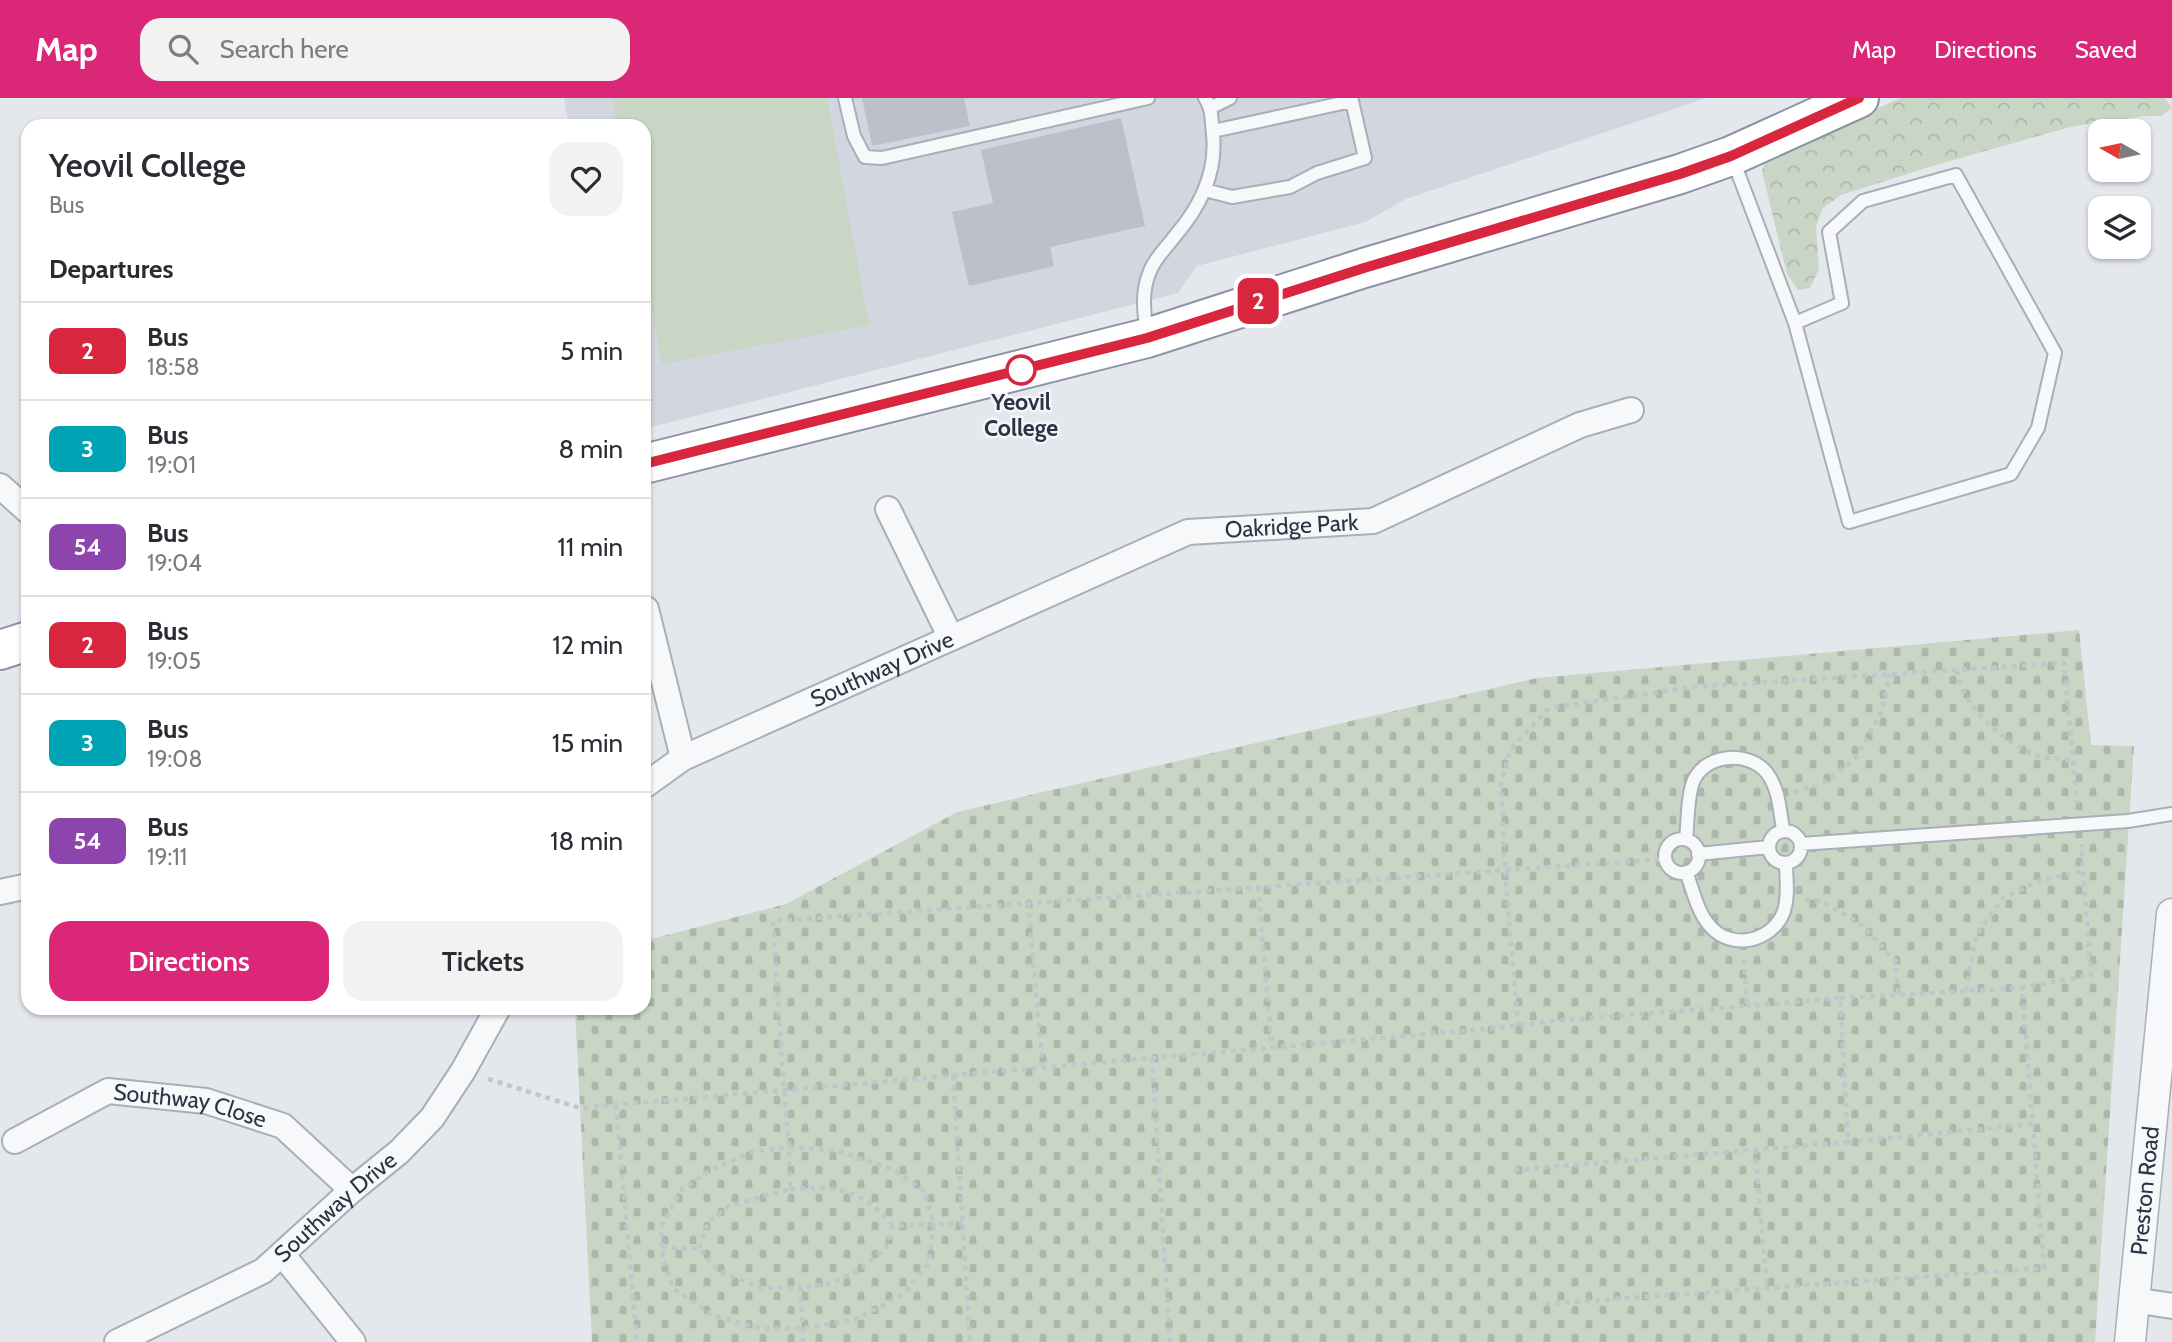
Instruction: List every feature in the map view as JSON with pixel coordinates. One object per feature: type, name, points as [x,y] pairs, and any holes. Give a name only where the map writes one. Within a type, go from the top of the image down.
[{"type":"highway","points":[[651,462],[1147,338],[1364,268],[1680,174],[1731,156],[1859,98]]},
{"type":"highway","points":[[0,650],[21,643]]},
{"type":"street","name":"Oakridge Park","points":[[951,638],[1188,532],[1373,521],[1580,425],[1631,411]]},
{"type":"street","points":[[0,486],[21,505]]},
{"type":"street","name":"Southway Drive","points":[[651,781],[683,758],[951,638],[888,509]]},
{"type":"street","points":[[651,629],[683,758]]},
{"type":"street","points":[[0,892],[21,888]]},
{"type":"street","name":"Preston Road","points":[[2130,1342],[2172,914]]},
{"type":"street","name":"Southway Drive","points":[[117,1342],[262,1271],[282,1254],[352,1190],[408,1144],[432,1118],[463,1072],[494,1015]]},
{"type":"street","name":"Southway Close","points":[[15,1141],[108,1091],[206,1101],[283,1126],[352,1190]]},
{"type":"street","points":[[282,1254],[353,1342]]},
{"type":"street","points":[[2133,1300],[2172,1306]]},
{"type":"lane","points":[[845,98],[854,136],[865,157],[882,158],[1148,98]]},
{"type":"lane","points":[[1147,338],[1144,293],[1151,268],[1191,216],[1205,190],[1212,161],[1213,131],[1208,103],[1230,98]]},
{"type":"lane","points":[[1205,190],[1232,197],[1290,187],[1317,173],[1365,158],[1352,102],[1213,131]]},
{"type":"lane","points":[[1731,156],[1796,323],[1849,522],[2011,474],[2038,428],[2055,353],[1956,175],[1863,201],[1829,232],[1842,303],[1796,323]]},
{"type":"lane","points":[[1686,839],[1692,784],[1700,772],[1712,762],[1726,758],[1755,762],[1766,771],[1774,783],[1783,830]]},
{"type":"lane","points":[[1801,844],[2079,824],[2172,814]]},
{"type":"lane","points":[[1783,830],[1794,832],[1801,844],[1798,857],[1786,863],[1774,859],[1769,847],[1773,835],[1783,830]]},
{"type":"lane","points":[[1686,839],[1695,845],[1698,854],[1696,866],[1686,872],[1676,871],[1666,859],[1667,849],[1670,844],[1686,839]]},
{"type":"lane","points":[[1698,854],[1769,847]]},
{"type":"lane","points":[[1686,872],[1702,916],[1711,928],[1736,941],[1751,940],[1765,935],[1776,926],[1784,913],[1787,899],[1786,863]]},
{"type":"path","points":[[1957,670],[1958,684],[1994,730],[2036,755],[2073,760]]},
{"type":"path","points":[[1777,797],[1822,784],[1855,760],[1882,711],[1890,674]]},
{"type":"path","points":[[463,1072],[580,1108],[1552,1021],[1840,998],[2022,988],[2091,975],[2079,824]]},
{"type":"path","points":[[790,1189],[773,921],[1666,859]]},
{"type":"path","points":[[1966,990],[1976,936],[2003,898],[2041,880],[2083,871]]},
{"type":"path","points":[[1258,887],[1272,1048]]},
{"type":"path","points":[[1787,899],[1822,901],[1862,925],[1895,960],[1898,994]]},
{"type":"path","points":[[1028,903],[1043,1068]]},
{"type":"path","points":[[1743,940],[1747,1006]]},
{"type":"path","points":[[1545,1304],[2044,1268],[2022,988]]},
{"type":"path","points":[[1840,998],[1849,1142]]},
{"type":"path","points":[[1152,1058],[1171,1342]]},
{"type":"path","points":[[953,1076],[970,1342]]},
{"type":"path","points":[[616,1105],[637,1342]]},
{"type":"path","points":[[1514,1170],[2033,1124]]},
{"type":"path","points":[[789,1147],[838,1151],[892,1169],[924,1191],[934,1224],[929,1263],[903,1295],[854,1320],[803,1328],[762,1329],[712,1315],[673,1288],[663,1261],[661,1227],[682,1189],[751,1152],[789,1147]]},
{"type":"path","points":[[1755,1149],[1767,1288]]},
{"type":"path","points":[[699,1248],[708,1222],[729,1206],[790,1189],[827,1187],[855,1195],[878,1208],[893,1226]]},
{"type":"path","points":[[893,1226],[962,1223]]},
{"type":"path","points":[[699,1248],[718,1271],[763,1288],[825,1285],[857,1272],[885,1249],[893,1226]]},
{"type":"path","points":[[662,1248],[699,1248]]},
{"type":"path","points":[[801,1287],[803,1342]]},
{"type":"shaded area","name":"Yeovil College","points":[[564,98],[1707,98],[1406,199],[1365,222],[1197,266],[1178,293],[651,427],[651,119],[568,119]]},
{"type":"green space","points":[[612,98],[827,98],[869,325],[662,364],[651,306],[651,119],[616,119]]},
{"type":"green space","points":[[1901,98],[2165,98],[2172,108],[2161,116],[2088,119],[2088,124],[1932,166],[1841,195],[1823,208],[1816,226],[1819,269],[1810,288],[1798,290],[1787,274],[1762,171],[1766,160],[1775,153]]},
{"type":"green space","points":[[2079,630],[2091,745],[2134,746],[2095,1342],[592,1342],[575,1015],[651,1015],[651,939],[786,904],[957,812],[1537,678]]},
{"type":"building","points":[[862,98],[964,98],[970,126],[872,146]]},
{"type":"building","points":[[1121,118],[1145,226],[1050,247],[1054,266],[969,286],[952,212],[993,203],[981,150]]},
{"type":"bus line","name":"2","points":[[651,462],[929,391],[1063,361],[1191,325],[1260,300],[1680,174],[1731,156],[1859,98]]},
{"type":"place","name":"Yeovil College","points":[[1021,370]]}]
